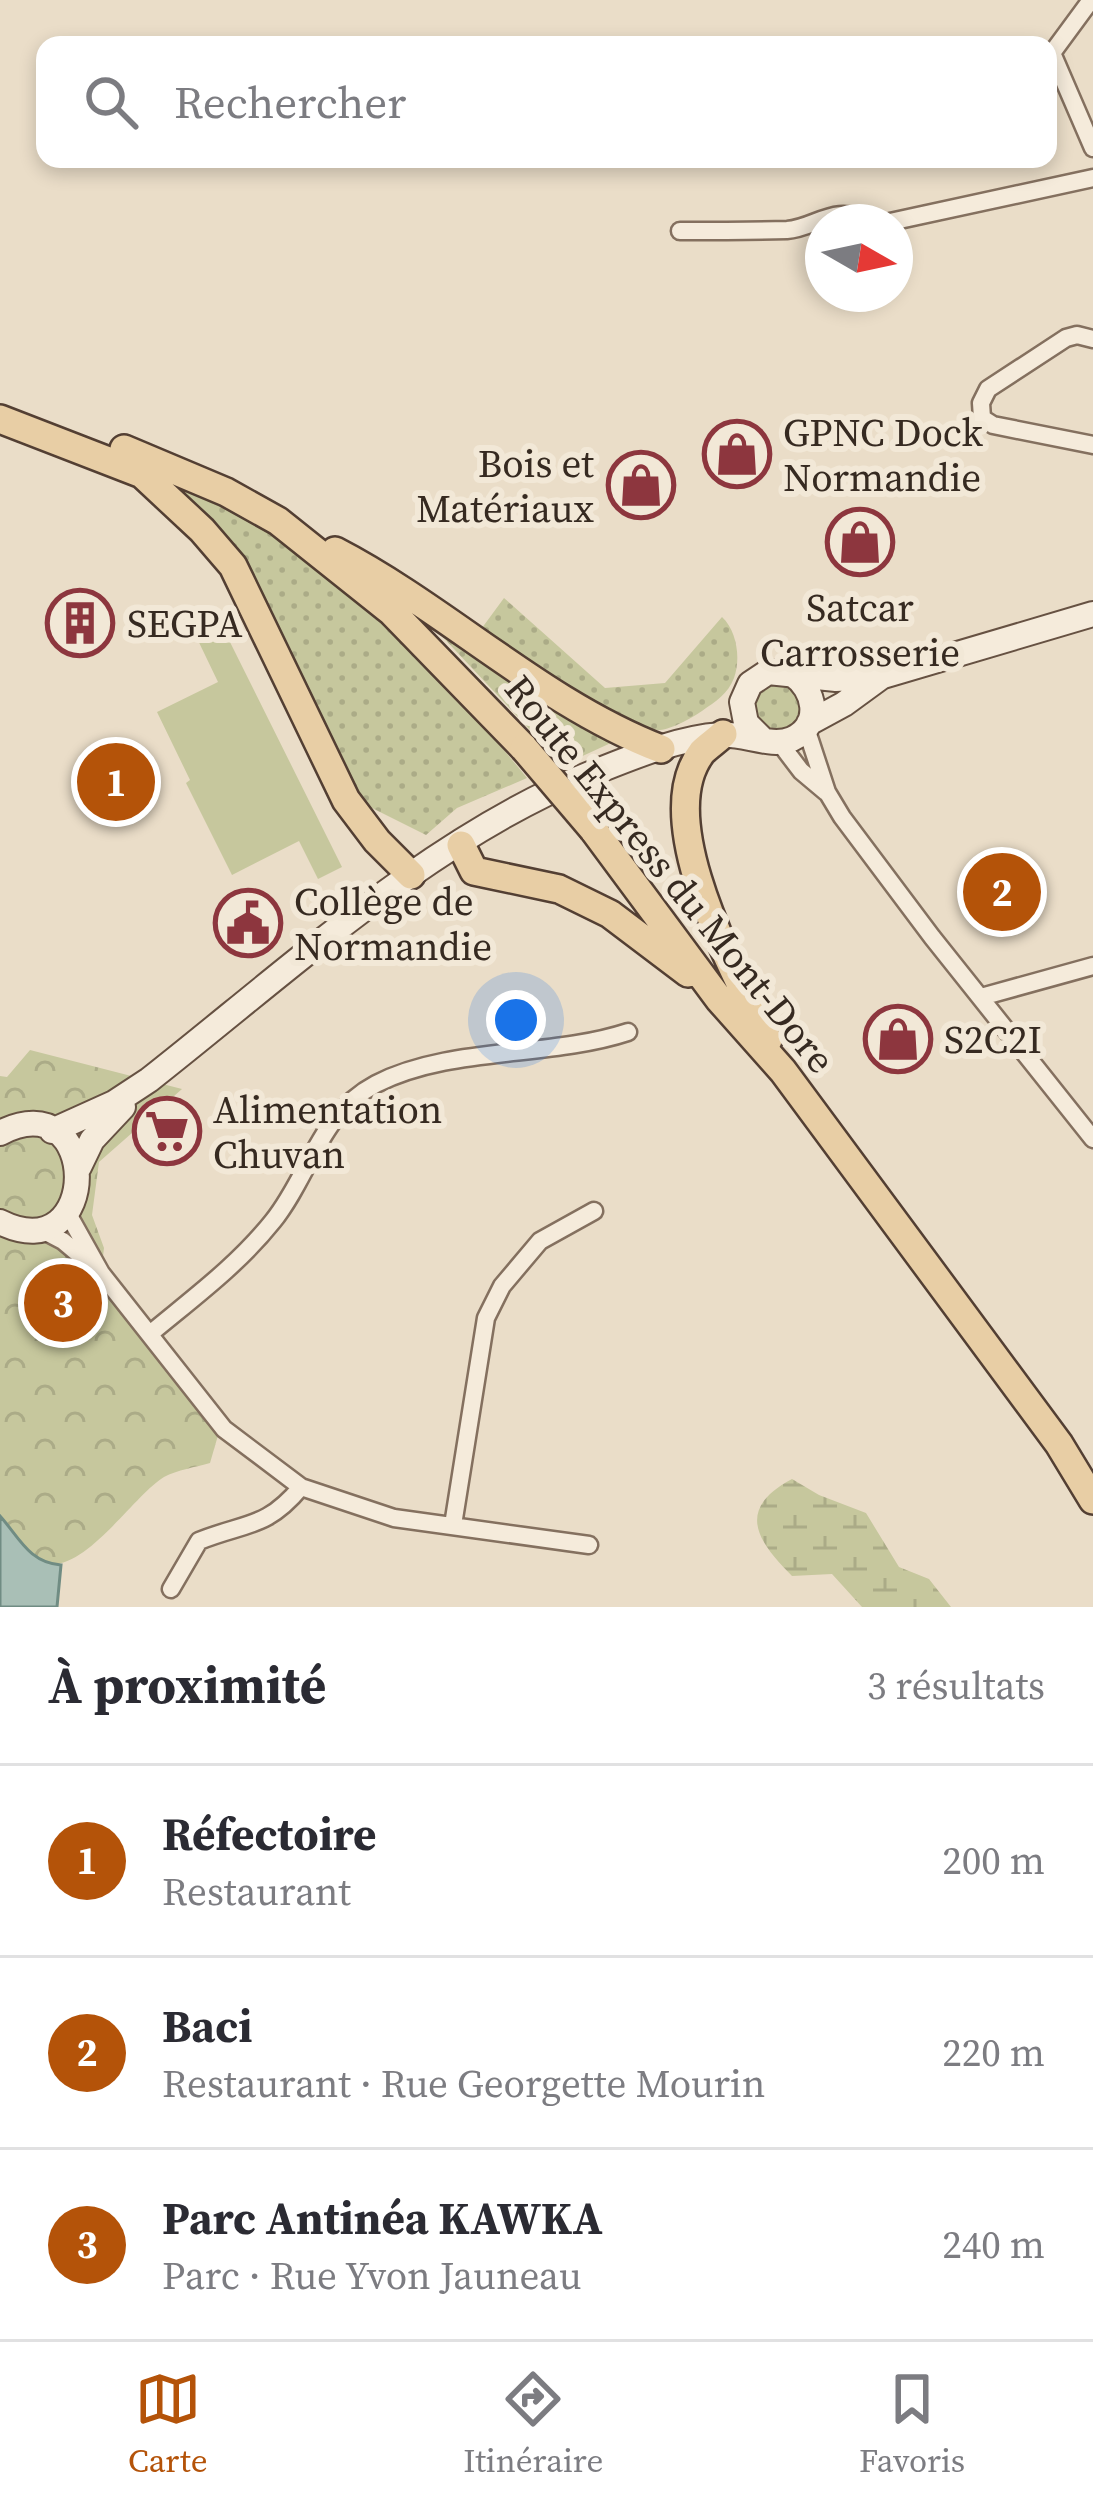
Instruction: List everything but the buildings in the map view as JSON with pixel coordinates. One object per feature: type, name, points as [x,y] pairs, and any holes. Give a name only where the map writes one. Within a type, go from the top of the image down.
[{"type":"main road","name":"Route Express du Mont-Dore","points":[[0,407],[161,464],[278,521],[392,612],[524,748],[593,829],[719,999],[783,1071],[1059,1444],[1093,1500]]},
{"type":"main road","points":[[0,418],[142,474],[202,530],[233,566],[346,800],[411,875]]},
{"type":"main road","points":[[278,521],[374,571],[590,716],[661,749]]},
{"type":"main road","points":[[692,740],[726,718],[742,702],[750,684],[769,672],[836,679],[883,676],[1093,614]]},
{"type":"main road","points":[[792,674],[809,689],[813,700],[808,726]]},
{"type":"main road","points":[[52,1131],[114,1103],[149,1080],[411,875],[532,800],[692,740],[724,734],[789,740],[883,676]]},
{"type":"main road","points":[[742,702],[746,723],[770,740]]},
{"type":"main road","points":[[724,734],[702,753],[688,782],[687,823],[694,871],[708,914],[783,1071]]},
{"type":"main road","points":[[460,845],[474,871],[559,889],[610,914],[719,999]]},
{"type":"main road","points":[[79,1167],[92,1140],[149,1080]]},
{"type":"main road","points":[[0,1133],[20,1125],[52,1131],[70,1146],[80,1183],[68,1212],[40,1228],[1,1223]]},
{"type":"street","points":[[1057,46],[1091,0]]},
{"type":"street","points":[[1057,65],[1093,148]]},
{"type":"street","points":[[913,217],[1093,178]]},
{"type":"street","points":[[680,231],[795,230],[805,224]]},
{"type":"street","points":[[1093,339],[1066,338],[988,389],[981,404],[982,418],[993,425],[1093,445]]},
{"type":"street","points":[[808,726],[827,793]]},
{"type":"street","points":[[770,740],[827,793],[1093,1139]]},
{"type":"street","points":[[981,997],[1093,966]]},
{"type":"street","points":[[151,1334],[250,1250],[278,1215],[317,1142],[342,1107],[377,1084],[419,1068],[599,1042],[628,1032]]},
{"type":"street","points":[[453,1525],[486,1318],[502,1286],[540,1241],[594,1211]]},
{"type":"street","points":[[68,1212],[100,1273]]},
{"type":"street","points":[[40,1228],[63,1240],[100,1273],[224,1429],[302,1487],[394,1517],[589,1545]]},
{"type":"street","points":[[171,1589],[199,1541],[267,1520],[302,1487]]},
{"type":"green space","points":[[159,472],[243,511],[321,566],[431,668],[527,778],[457,808],[426,835],[368,806],[340,776],[298,678]]},
{"type":"green space","points":[[504,598],[605,688],[665,683],[722,617],[736,646],[734,678],[721,697],[687,720],[660,730],[641,728],[594,707],[479,632]]},
{"type":"green space","points":[[218,618],[342,867],[318,879],[299,841],[232,875],[157,712],[218,682],[193,630]]},
{"type":"green space","points":[[442,630],[613,742],[563,765],[438,632]]},
{"type":"green space","points":[[777,683],[794,690],[801,707],[794,724],[777,731],[760,724],[753,707],[760,690]]},
{"type":"green space","points":[[30,1050],[182,1089],[99,1162],[92,1215],[104,1248],[101,1273],[221,1425],[210,1463],[164,1477],[91,1546],[60,1563],[45,1563],[31,1555],[0,1516],[0,1076],[7,1077]]},
{"type":"green space","points":[[792,1479],[866,1513],[899,1567],[929,1579],[951,1607],[862,1607],[832,1574],[792,1576],[761,1537],[758,1513],[774,1490]]},
{"type":"shaded area","points":[[0,1516],[33,1554],[61,1565],[57,1607],[0,1607]]},
{"type":"place","name":"GPNC Dock Normandie","points":[[737,454]]},
{"type":"place","name":"Bois et Matériaux","points":[[641,485]]},
{"type":"place","name":"Satcar Carrosserie","points":[[860,542]]},
{"type":"place","name":"SEGPA","points":[[80,623]]},
{"type":"place","name":"Réfectoire","points":[[116,782]]},
{"type":"place","name":"Baci","points":[[1002,892]]},
{"type":"place","name":"Collège de Normandie","points":[[248,923]]},
{"type":"place","name":"S2C2I","points":[[898,1039]]},
{"type":"place","name":"Alimentation Chuvan","points":[[167,1131]]},
{"type":"place","name":"Parc Antinéa KAWKA","points":[[63,1303]]}]
